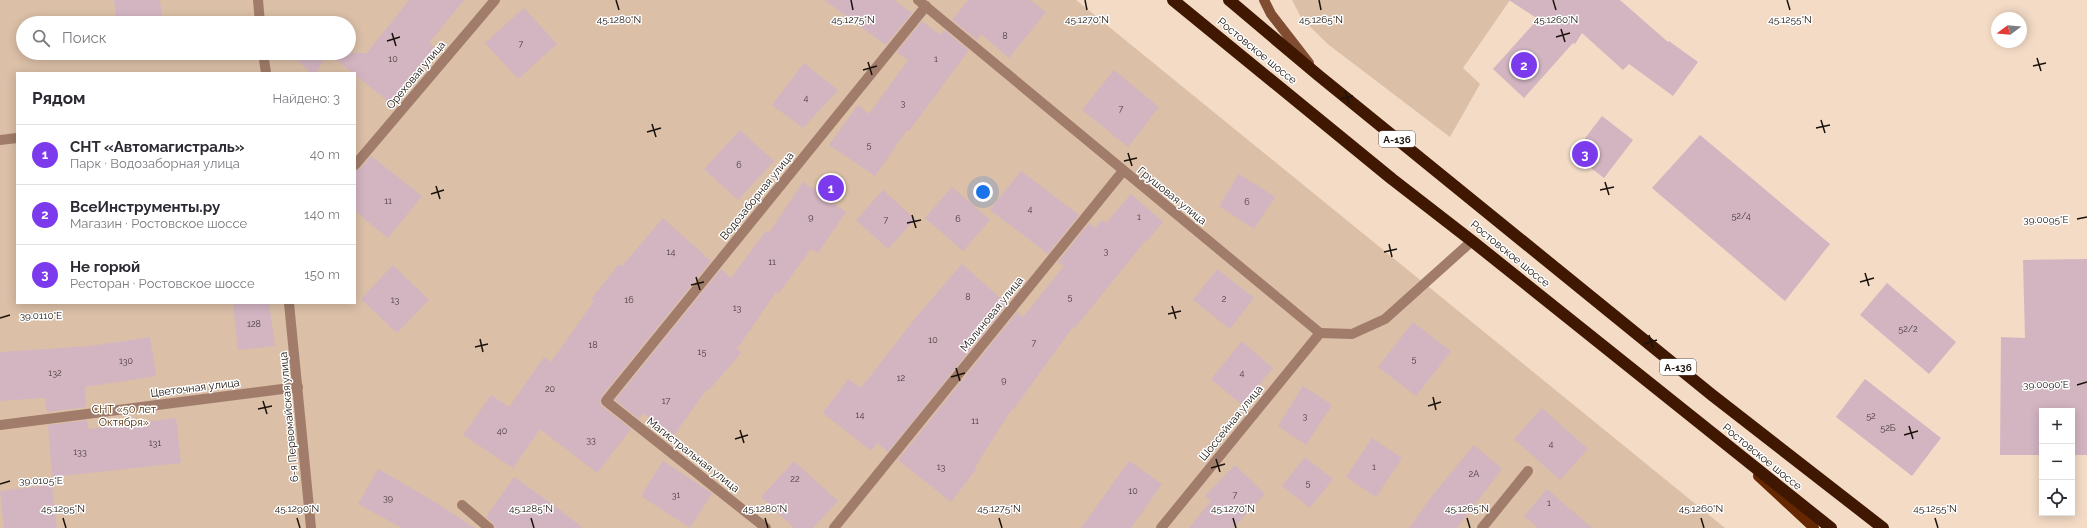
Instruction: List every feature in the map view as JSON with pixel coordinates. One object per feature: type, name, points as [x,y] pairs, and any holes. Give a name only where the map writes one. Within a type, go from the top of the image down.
[{"type":"highway","name":"Ростовское шоссе","points":[[1173,0],[1392,179],[1472,241],[1831,528]]},
{"type":"highway","name":"Ростовское шоссе","points":[[1229,0],[1318,75],[1712,395],[1883,528]]},
{"type":"main road","name":"А-136","points":[[1264,0],[1271,14],[1318,75]]},
{"type":"main road","name":"А-136","points":[[1710,431],[1814,528]]},
{"type":"street","points":[[258,0],[259,16]]},
{"type":"street","name":"Ореховая улица","points":[[356,164],[495,0]]},
{"type":"street","name":"Грушовая улица","points":[[922,3],[1123,172],[1320,334]]},
{"type":"street","name":"Водозаборная улица","points":[[606,401],[922,3]]},
{"type":"street","points":[[265,60],[266,72]]},
{"type":"street","points":[[0,140],[16,138]]},
{"type":"street","name":"Малиновая улица","points":[[834,528],[1123,172]]},
{"type":"street","points":[[1320,334],[1352,334],[1385,319],[1472,241]]},
{"type":"street","name":"6-я Первомайская улица","points":[[290,304],[311,528]]},
{"type":"street","name":"Шоссейная улица","points":[[1161,528],[1320,334]]},
{"type":"street","name":"Цветочная улица","points":[[0,424],[298,387]]},
{"type":"street","name":"Магистральная улица","points":[[606,401],[766,528]]},
{"type":"street","points":[[1482,528],[1528,471]]},
{"type":"street","points":[[462,504],[490,528]]},
{"type":"green space","name":"СНТ «50 лет Октября»","points":[[0,0],[1076,0],[1725,528],[0,528]]},
{"type":"green space","points":[[1292,0],[1510,0],[1463,68],[1480,84],[1450,137],[1329,45],[1302,19]]},
{"type":"building","points":[[114,0],[160,0],[162,16],[116,16]]},
{"type":"building","points":[[409,0],[464,0],[429,43],[435,47],[390,103],[356,76],[356,72],[352,72],[337,60],[356,60],[356,53],[367,53]]},
{"type":"building","points":[[824,0],[894,0],[912,13],[886,45]]},
{"type":"building","points":[[968,0],[1030,0],[1046,12],[1009,58],[981,34],[977,40],[952,20]]},
{"type":"building","points":[[1509,0],[1620,0],[1668,42],[1669,41],[1698,62],[1673,96],[1629,64],[1623,70],[1582,33],[1575,44],[1573,43],[1524,98],[1493,69],[1538,19]]},
{"type":"building","points":[[524,8],[557,44],[518,79],[485,43]]},
{"type":"building","points":[[922,21],[940,35],[944,30],[969,50],[909,131],[907,130],[875,176],[829,145],[858,105],[869,114],[908,60],[897,52]]},
{"type":"building","points":[[297,60],[323,60],[317,72],[310,72]]},
{"type":"building","points":[[804,63],[838,90],[803,128],[772,105]]},
{"type":"building","points":[[1114,70],[1159,107],[1128,147],[1082,110]]},
{"type":"building","points":[[1602,116],[1633,140],[1604,178],[1573,154]]},
{"type":"building","points":[[740,130],[774,161],[738,200],[704,169]]},
{"type":"building","points":[[1700,135],[1830,244],[1785,301],[1652,188]]},
{"type":"building","points":[[371,156],[422,196],[388,238],[356,212],[356,171],[360,169]]},
{"type":"building","points":[[1021,171],[1079,215],[1048,254],[990,210]]},
{"type":"building","points":[[1239,174],[1275,197],[1254,229],[1219,206]]},
{"type":"building","points":[[803,182],[846,212],[818,253],[811,249],[778,294],[776,292],[737,349],[741,353],[709,390],[707,389],[674,435],[643,413],[639,419],[615,400],[721,269],[731,278],[766,231],[769,233]]},
{"type":"building","points":[[952,187],[990,220],[963,251],[925,218]]},
{"type":"building","points":[[883,190],[915,219],[888,249],[856,220]]},
{"type":"building","points":[[1131,194],[1163,222],[1147,241],[1146,240],[1075,328],[1073,327],[1013,410],[1012,409],[975,467],[977,468],[951,502],[898,460],[1017,312],[1023,317],[1064,266],[1058,262],[1089,223],[1095,228],[1102,220],[1106,223]]},
{"type":"building","points":[[663,218],[711,261],[601,397],[600,403],[602,406],[631,429],[597,473],[540,429],[513,468],[463,435],[491,395],[509,407],[544,357],[551,362],[594,301],[591,299],[619,264],[622,266]]},
{"type":"building","points":[[2087,259],[2087,455],[2075,455],[2075,408],[2039,408],[2039,455],[2000,455],[2001,337],[2025,338],[2023,260]]},
{"type":"building","points":[[962,264],[1007,304],[888,452],[877,443],[871,451],[823,413],[848,379],[861,388],[917,316]]},
{"type":"building","points":[[393,265],[429,300],[397,333],[361,299]]},
{"type":"building","points":[[1217,269],[1254,298],[1230,329],[1193,300]]},
{"type":"building","points":[[1887,283],[1956,342],[1929,374],[1860,315]]},
{"type":"building","points":[[233,304],[269,304],[275,346],[238,350]]},
{"type":"building","points":[[1413,322],[1451,351],[1416,396],[1378,367]]},
{"type":"building","points":[[150,337],[156,376],[85,387],[86,407],[47,412],[45,398],[0,401],[0,352],[90,346]]},
{"type":"building","points":[[1242,341],[1273,368],[1242,405],[1211,379]]},
{"type":"building","points":[[1865,379],[1941,438],[1912,476],[1836,417]]},
{"type":"building","points":[[1303,386],[1332,405],[1306,445],[1278,426]]},
{"type":"building","points":[[1542,408],[1588,449],[1560,480],[1514,439]]},
{"type":"building","points":[[176,418],[181,463],[52,477],[48,425],[87,420],[88,429]]},
{"type":"building","points":[[1372,438],[1402,458],[1376,497],[1346,477]]},
{"type":"building","points":[[1474,445],[1502,469],[1457,528],[1409,528],[1432,496]]},
{"type":"building","points":[[1305,457],[1333,479],[1310,508],[1282,486]]},
{"type":"building","points":[[663,461],[712,493],[690,528],[641,496]]},
{"type":"building","points":[[794,461],[838,501],[813,528],[794,528],[761,497]]},
{"type":"building","points":[[1129,461],[1162,484],[1131,528],[1081,528]]},
{"type":"building","points":[[1235,465],[1265,494],[1233,528],[1189,528],[1211,501],[1205,496]]},
{"type":"building","points":[[378,469],[425,496],[475,528],[402,528],[358,504]]},
{"type":"building","points":[[514,477],[583,528],[495,528],[493,523],[486,517]]},
{"type":"building","points":[[52,485],[57,528],[4,528],[0,491]]},
{"type":"building","points":[[1547,489],[1592,528],[1538,528],[1524,516]]},
{"type":"place","name":"ВсеИнструменты.ру","points":[[1524,65]]},
{"type":"place","name":"Не горюй","points":[[1585,154]]},
{"type":"place","name":"СНТ «Автомагистраль»","points":[[831,188]]}]
